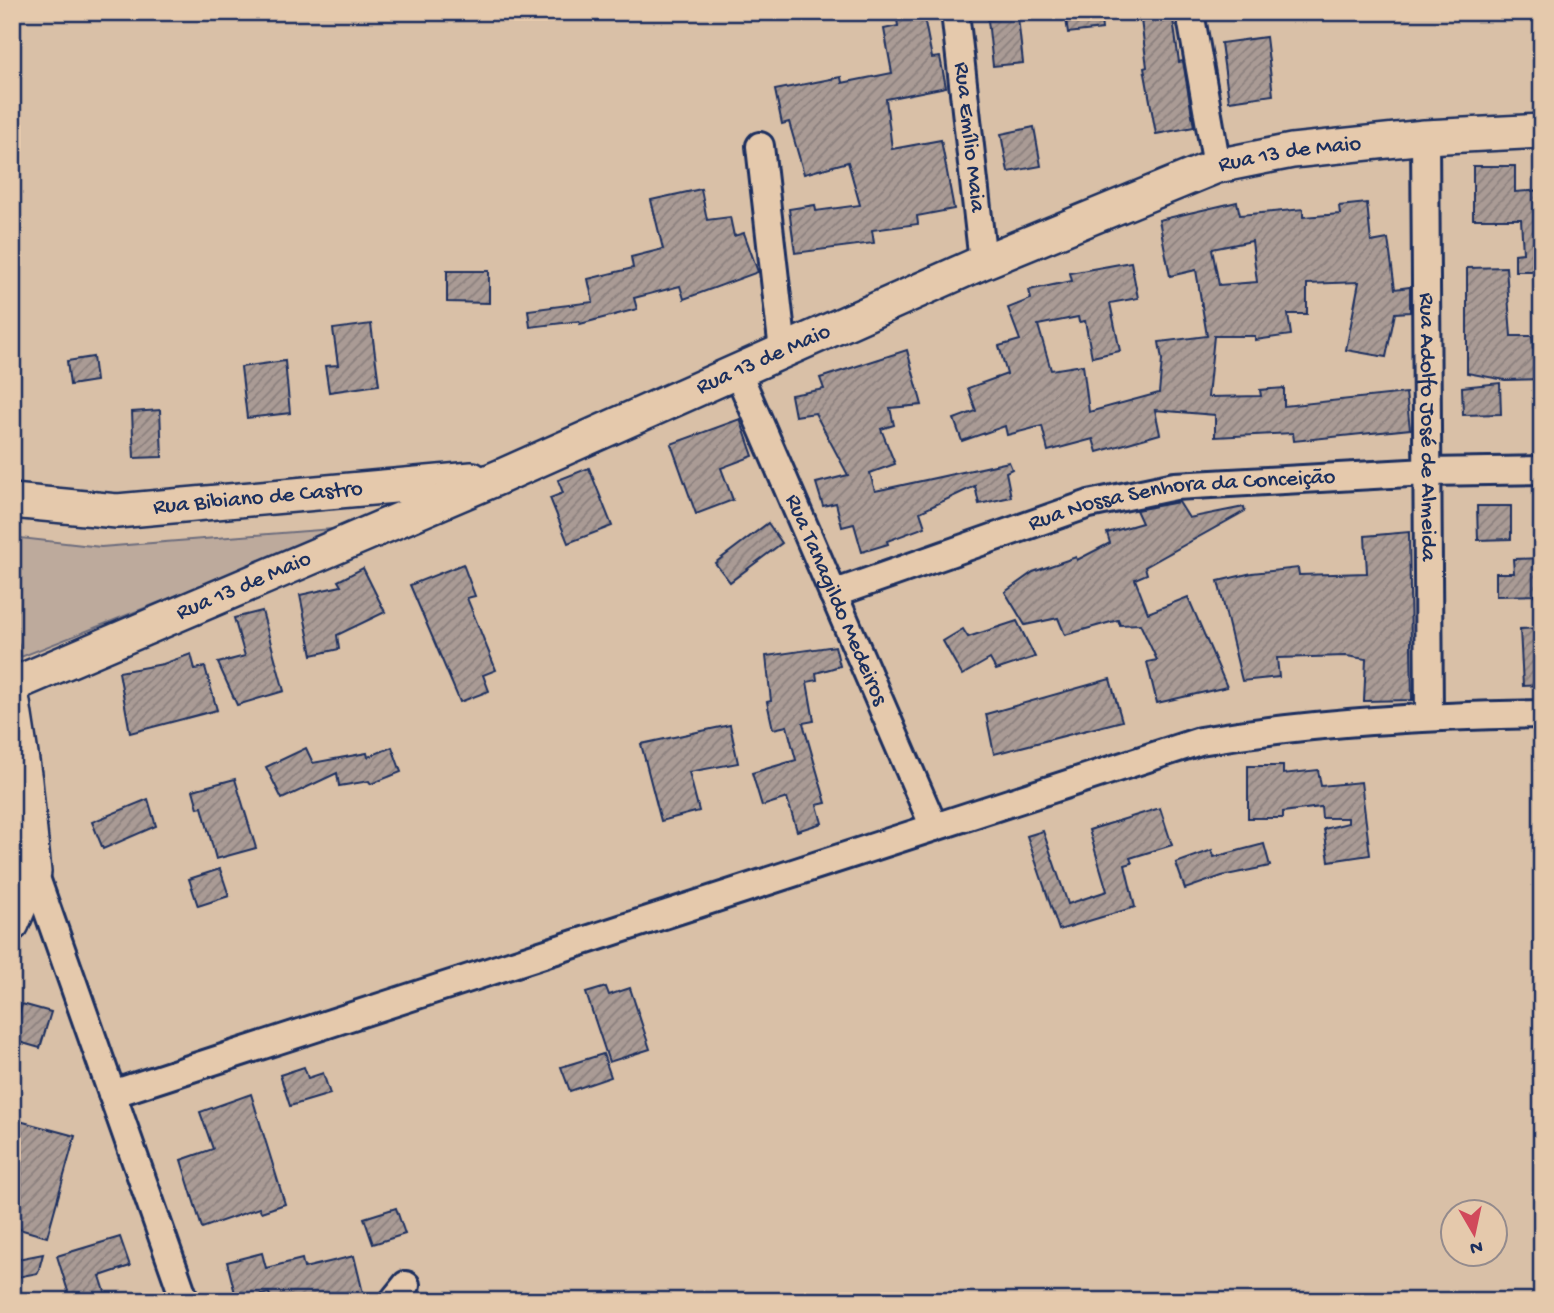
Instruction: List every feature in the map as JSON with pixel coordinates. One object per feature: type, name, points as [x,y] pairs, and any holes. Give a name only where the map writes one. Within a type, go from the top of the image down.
[{"type":"main road","name":"Rua 13 de Maio","points":[[12,685],[502,476],[983,262],[1217,166],[1292,151],[1424,137],[1542,131]]},
{"type":"main road","name":"Rua Bibiano de Castro","points":[[12,501],[117,511],[502,476]]},
{"type":"main road","points":[[12,696],[19,781],[34,872],[12,924]]},
{"type":"street","name":"Rua Emílio Maia","points":[[955,12],[983,262]]},
{"type":"street","points":[[1190,12],[1217,166]]},
{"type":"street","name":"Rua Adolfo José de Almeida","points":[[1424,137],[1429,716]]},
{"type":"street","points":[[760,146],[783,351]]},
{"type":"street","name":"Rua Tanagildo Medeiros","points":[[738,373],[934,827]]},
{"type":"street","name":"Rua Nossa Senhora da Conceição","points":[[833,594],[1089,505],[1175,486],[1427,472],[1542,470]]},
{"type":"street","points":[[112,1094],[1200,741],[1279,728],[1429,716],[1542,714]]},
{"type":"street","points":[[34,872],[185,1301]]},
{"type":"shaded area","points":[[332,529],[332,534],[21,657],[12,610],[12,537],[101,547]]},
{"type":"building","points":[[896,12],[923,12],[932,58],[940,57],[946,87],[886,99],[892,149],[941,140],[954,209],[917,216],[918,224],[872,230],[874,243],[795,253],[789,209],[815,205],[816,211],[860,205],[848,162],[804,174],[789,122],[782,124],[775,90],[841,77],[842,83],[892,73],[884,29],[898,26]]},
{"type":"building","points":[[1065,12],[1100,12],[1102,29],[1068,33]]},
{"type":"building","points":[[1140,12],[1172,12],[1179,62],[1183,61],[1194,127],[1156,134],[1144,68],[1147,67]]},
{"type":"building","points":[[1018,17],[1023,63],[993,66],[988,20]]},
{"type":"building","points":[[1266,37],[1273,95],[1229,101],[1221,43]]},
{"type":"building","points":[[1034,127],[1041,166],[1008,172],[1001,134]]},
{"type":"building","points":[[1473,166],[1515,166],[1515,192],[1542,190],[1542,271],[1515,271],[1515,254],[1523,253],[1521,219],[1473,219]]},
{"type":"building","points":[[701,189],[707,220],[730,217],[734,236],[744,233],[758,272],[684,299],[680,286],[634,298],[637,309],[580,324],[579,321],[530,327],[528,310],[593,302],[588,279],[633,268],[631,257],[663,249],[651,200]]},
{"type":"building","points":[[1237,202],[1240,215],[1303,209],[1303,217],[1340,214],[1339,206],[1367,203],[1371,242],[1388,239],[1395,289],[1410,287],[1410,312],[1395,313],[1386,357],[1346,350],[1359,282],[1307,284],[1307,314],[1288,314],[1291,335],[1255,340],[1255,336],[1214,336],[1208,397],[1261,396],[1260,390],[1284,388],[1284,406],[1406,393],[1410,429],[1294,441],[1293,433],[1215,437],[1215,415],[1155,410],[1160,434],[1097,452],[1093,439],[1048,451],[1042,426],[1007,435],[1005,426],[962,441],[954,419],[976,411],[968,388],[1007,374],[999,346],[1020,340],[1008,308],[1031,299],[1029,290],[1072,281],[1070,273],[1131,262],[1138,298],[1110,303],[1120,351],[1092,357],[1085,321],[1079,322],[1078,317],[1038,325],[1051,370],[1083,365],[1089,412],[1159,393],[1162,360],[1159,342],[1207,336],[1196,270],[1170,276],[1159,220]],"holes":[[[1252,241],[1257,282],[1219,285],[1212,249]]]},
{"type":"building","points":[[1506,267],[1511,336],[1532,336],[1533,349],[1542,349],[1542,379],[1505,380],[1467,373],[1467,268]]},
{"type":"building","points":[[447,271],[489,271],[489,303],[447,302]]},
{"type":"building","points":[[371,324],[379,385],[329,392],[325,366],[338,365],[333,329]]},
{"type":"building","points":[[907,350],[922,405],[890,408],[894,425],[881,429],[895,464],[870,473],[875,491],[1009,462],[1012,469],[1006,472],[1011,497],[979,504],[975,486],[920,512],[925,527],[887,541],[888,544],[862,552],[854,524],[842,527],[836,503],[823,506],[816,483],[848,475],[815,413],[795,416],[791,395],[824,389],[820,378]]},
{"type":"building","points":[[93,357],[96,381],[70,385],[67,361]]},
{"type":"building","points":[[285,361],[290,413],[247,418],[241,367]]},
{"type":"building","points":[[1500,383],[1501,414],[1463,415],[1462,387]]},
{"type":"building","points":[[160,410],[162,457],[134,458],[132,412]]},
{"type":"building","points":[[740,419],[753,456],[721,468],[733,500],[696,514],[671,444]]},
{"type":"building","points":[[589,468],[612,526],[568,543],[550,498],[563,493],[558,480]]},
{"type":"building","points":[[1179,502],[1189,518],[1244,507],[1245,511],[1145,567],[1147,574],[1135,579],[1148,613],[1188,597],[1227,687],[1157,703],[1147,662],[1157,660],[1140,624],[1120,625],[1118,620],[1065,635],[1058,618],[1025,625],[1005,592],[1033,572],[1076,557],[1077,560],[1110,543],[1107,533],[1142,523],[1136,510]]},
{"type":"building","points":[[1477,506],[1511,506],[1511,539],[1478,540]]},
{"type":"building","points":[[768,523],[782,543],[730,582],[715,563]]},
{"type":"building","points":[[1409,532],[1412,700],[1364,701],[1366,659],[1346,656],[1277,658],[1279,677],[1242,681],[1218,581],[1252,573],[1298,568],[1299,575],[1367,573],[1365,536]]},
{"type":"building","points":[[1542,558],[1542,595],[1496,596],[1496,573],[1514,573],[1513,559]]},
{"type":"building","points":[[463,564],[475,596],[467,598],[496,670],[483,675],[489,691],[460,702],[410,585]]},
{"type":"building","points":[[363,568],[385,612],[337,635],[339,649],[312,655],[300,595],[341,586],[338,581]]},
{"type":"building","points":[[262,611],[284,691],[237,705],[218,663],[245,656],[234,618]]},
{"type":"building","points":[[1017,621],[1035,657],[996,670],[990,659],[962,675],[943,641],[963,629],[968,637]]},
{"type":"building","points":[[1542,628],[1542,685],[1523,686],[1520,629]]},
{"type":"building","points":[[835,646],[840,666],[816,673],[817,680],[807,682],[814,721],[803,723],[826,803],[817,805],[822,823],[797,831],[787,798],[762,806],[752,773],[796,760],[787,726],[773,729],[767,702],[771,701],[766,656]]},
{"type":"building","points":[[191,654],[195,669],[205,667],[217,710],[130,733],[119,672],[163,664]]},
{"type":"building","points":[[1110,679],[1122,721],[994,754],[986,714]]},
{"type":"building","points":[[730,725],[738,763],[689,772],[699,811],[661,821],[641,744]]},
{"type":"building","points":[[392,747],[401,772],[371,784],[369,781],[339,786],[337,773],[282,799],[266,767],[306,748],[313,763],[367,753],[368,757]]},
{"type":"building","points":[[1248,766],[1283,766],[1283,774],[1318,770],[1321,786],[1361,782],[1370,855],[1329,861],[1324,829],[1348,823],[1348,818],[1322,818],[1321,807],[1283,812],[1283,818],[1248,818]]},
{"type":"building","points":[[235,779],[256,848],[216,859],[202,807],[198,808],[193,790]]},
{"type":"building","points":[[148,799],[156,826],[103,849],[92,822]]},
{"type":"building","points":[[1160,808],[1172,845],[1130,858],[1132,863],[1125,865],[1135,907],[1059,930],[1027,836],[1043,831],[1068,904],[1107,891],[1089,830]]},
{"type":"building","points":[[1264,844],[1270,866],[1222,876],[1185,889],[1176,863],[1212,850],[1214,857]]},
{"type":"building","points":[[220,869],[229,896],[198,906],[189,879]]},
{"type":"building","points":[[606,987],[609,995],[630,988],[650,1049],[609,1062],[586,993]]},
{"type":"building","points":[[22,1004],[51,1012],[40,1048],[12,1040]]},
{"type":"building","points":[[603,1054],[611,1077],[570,1091],[561,1067]]},
{"type":"building","points":[[304,1067],[308,1078],[323,1073],[330,1094],[290,1106],[280,1075]]},
{"type":"building","points":[[251,1094],[285,1204],[261,1212],[259,1208],[202,1228],[181,1160],[213,1149],[200,1112]]},
{"type":"building","points":[[12,1119],[75,1136],[47,1237],[12,1227]]},
{"type":"building","points":[[396,1208],[405,1234],[373,1244],[364,1218]]},
{"type":"building","points":[[120,1237],[130,1266],[100,1276],[108,1301],[71,1301],[57,1256]]},
{"type":"building","points":[[262,1253],[266,1268],[302,1259],[304,1268],[354,1256],[365,1301],[271,1301],[269,1293],[237,1301],[227,1262]]},
{"type":"building","points":[[43,1254],[38,1273],[12,1278],[12,1260]]}]
